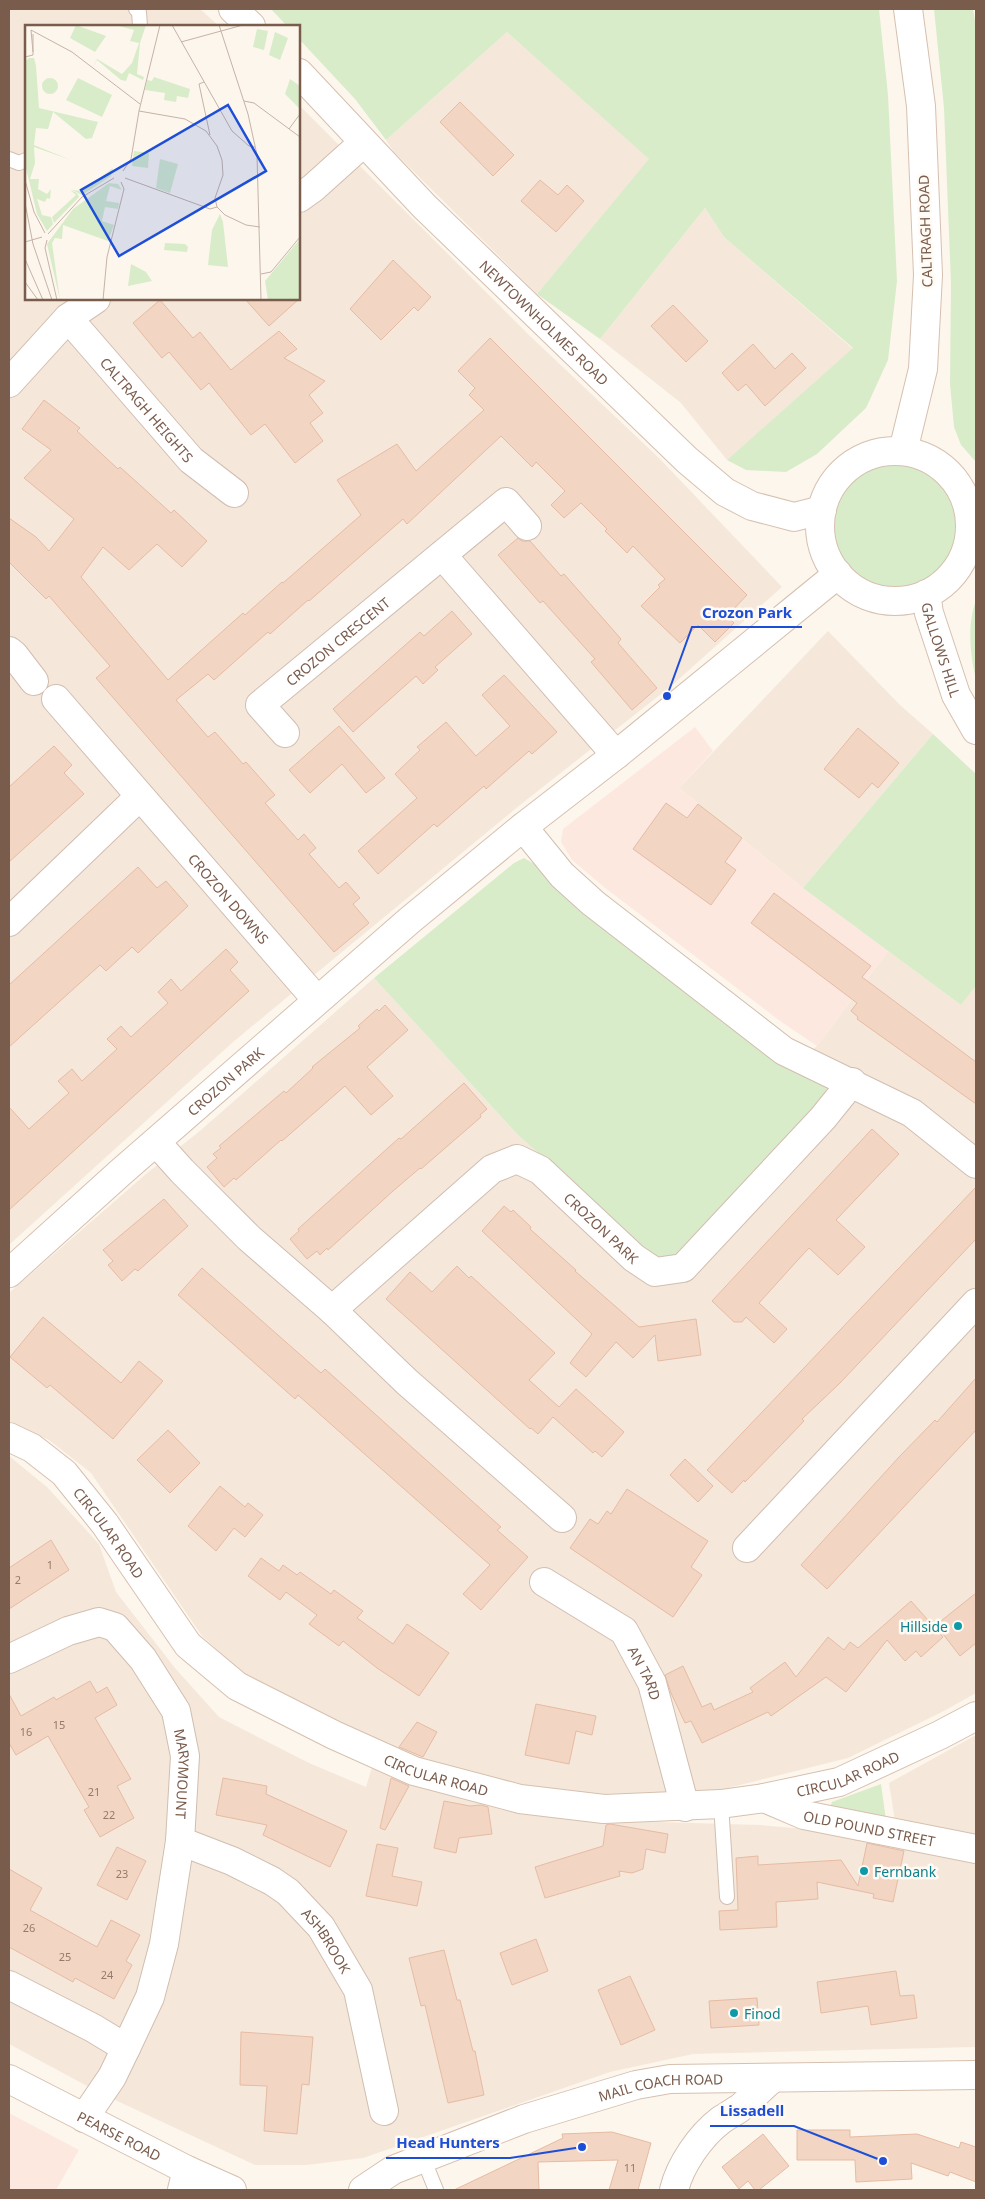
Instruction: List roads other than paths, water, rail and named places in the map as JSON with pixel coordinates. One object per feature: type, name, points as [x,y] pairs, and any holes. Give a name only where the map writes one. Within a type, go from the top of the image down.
[{"type":"street","points":[[233,9],[249,25]]},
{"type":"street","name":"CALTRAGH ROAD","points":[[902,451],[923,369],[928,275],[921,106],[908,9]]},
{"type":"street","name":"NEWTOWNHOLMES ROAD","points":[[300,75],[431,212],[687,460],[724,492],[752,506],[794,517],[822,510]]},
{"type":"street","points":[[300,197],[363,143]]},
{"type":"street","points":[[9,383],[68,318],[95,300]]},
{"type":"street","name":"CALTRAGH HEIGHTS","points":[[68,318],[191,460],[234,493]]},
{"type":"street","points":[[902,451],[926,457],[947,470],[962,490],[970,513],[970,538],[962,561],[947,581],[926,594],[903,600],[879,599],[857,590],[838,574],[829,560],[822,544],[820,527],[822,510],[830,490],[843,472],[860,459],[881,452],[902,451]]},
{"type":"street","name":"CROZON CRESCENT","points":[[285,733],[260,705],[506,502],[527,526]]},
{"type":"street","points":[[442,555],[616,755]]},
{"type":"street","name":"CROZON PARK","points":[[9,1273],[317,1000],[523,827],[616,755],[838,574]]},
{"type":"street","name":"GALLOWS HILL","points":[[926,594],[929,612],[956,696],[976,730]]},
{"type":"street","points":[[9,651],[34,681]]},
{"type":"street","name":"CROZON DOWNS","points":[[56,700],[317,1000]]},
{"type":"street","points":[[9,922],[139,797]]},
{"type":"street","points":[[523,827],[562,875],[593,903],[784,1051],[852,1082],[912,1113],[976,1164]]},
{"type":"street","name":"CROZON PARK","points":[[332,1310],[492,1169],[517,1159],[540,1170],[634,1258],[655,1272],[683,1268],[823,1118],[852,1082]]},
{"type":"street","points":[[156,1142],[249,1238],[332,1310],[407,1382],[562,1518]]},
{"type":"street","points":[[747,1548],[976,1303]]},
{"type":"street","name":"CIRCULAR ROAD","points":[[9,1437],[32,1448],[64,1473],[105,1524],[188,1645],[237,1686],[334,1735],[414,1771],[520,1799],[604,1809],[721,1804],[764,1798],[839,1782],[976,1716]]},
{"type":"street","name":"AN TARD","points":[[544,1582],[624,1631],[652,1683],[685,1807]]},
{"type":"street","name":"MARYMOUNT","points":[[9,1659],[68,1631],[99,1622],[115,1627],[144,1659],[176,1711],[185,1756],[180,1842],[164,1944],[150,1997],[112,2077],[84,2118]]},
{"type":"street","name":"OLD POUND STREET","points":[[764,1798],[804,1815],[976,1849]]},
{"type":"street","name":"ASHBROOK","points":[[180,1842],[232,1861],[272,1881],[288,1892],[321,1927],[358,1990],[384,2111]]},
{"type":"street","points":[[9,1985],[93,2028],[126,2048]]},
{"type":"street","name":"MAIL COACH ROAD","points":[[364,2190],[393,2170],[423,2158],[524,2119],[636,2084],[670,2079],[976,2075]]},
{"type":"street","name":"PEARSE ROAD","points":[[9,2079],[84,2118],[185,2180],[232,2190]]},
{"type":"street","points":[[674,2190],[676,2180],[686,2160],[699,2143],[719,2121],[740,2108],[772,2079]]},
{"type":"lane","points":[[136,9],[139,12],[140,25]]},
{"type":"lane","points":[[9,159],[19,162],[25,160]]},
{"type":"lane","points":[[721,1804],[727,1897]]},
{"type":"lane","points":[[423,2158],[436,2190]]},
{"type":"place","name":"Crozon Park","points":[[667,696]]},
{"type":"place","name":"Hillside","points":[[958,1626]]},
{"type":"place","name":"Fernbank","points":[[864,1871]]},
{"type":"place","name":"Finod","points":[[734,2013]]},
{"type":"place","name":"Head Hunters","points":[[582,2147]]},
{"type":"place","name":"Lissadell","points":[[883,2161]]}]
